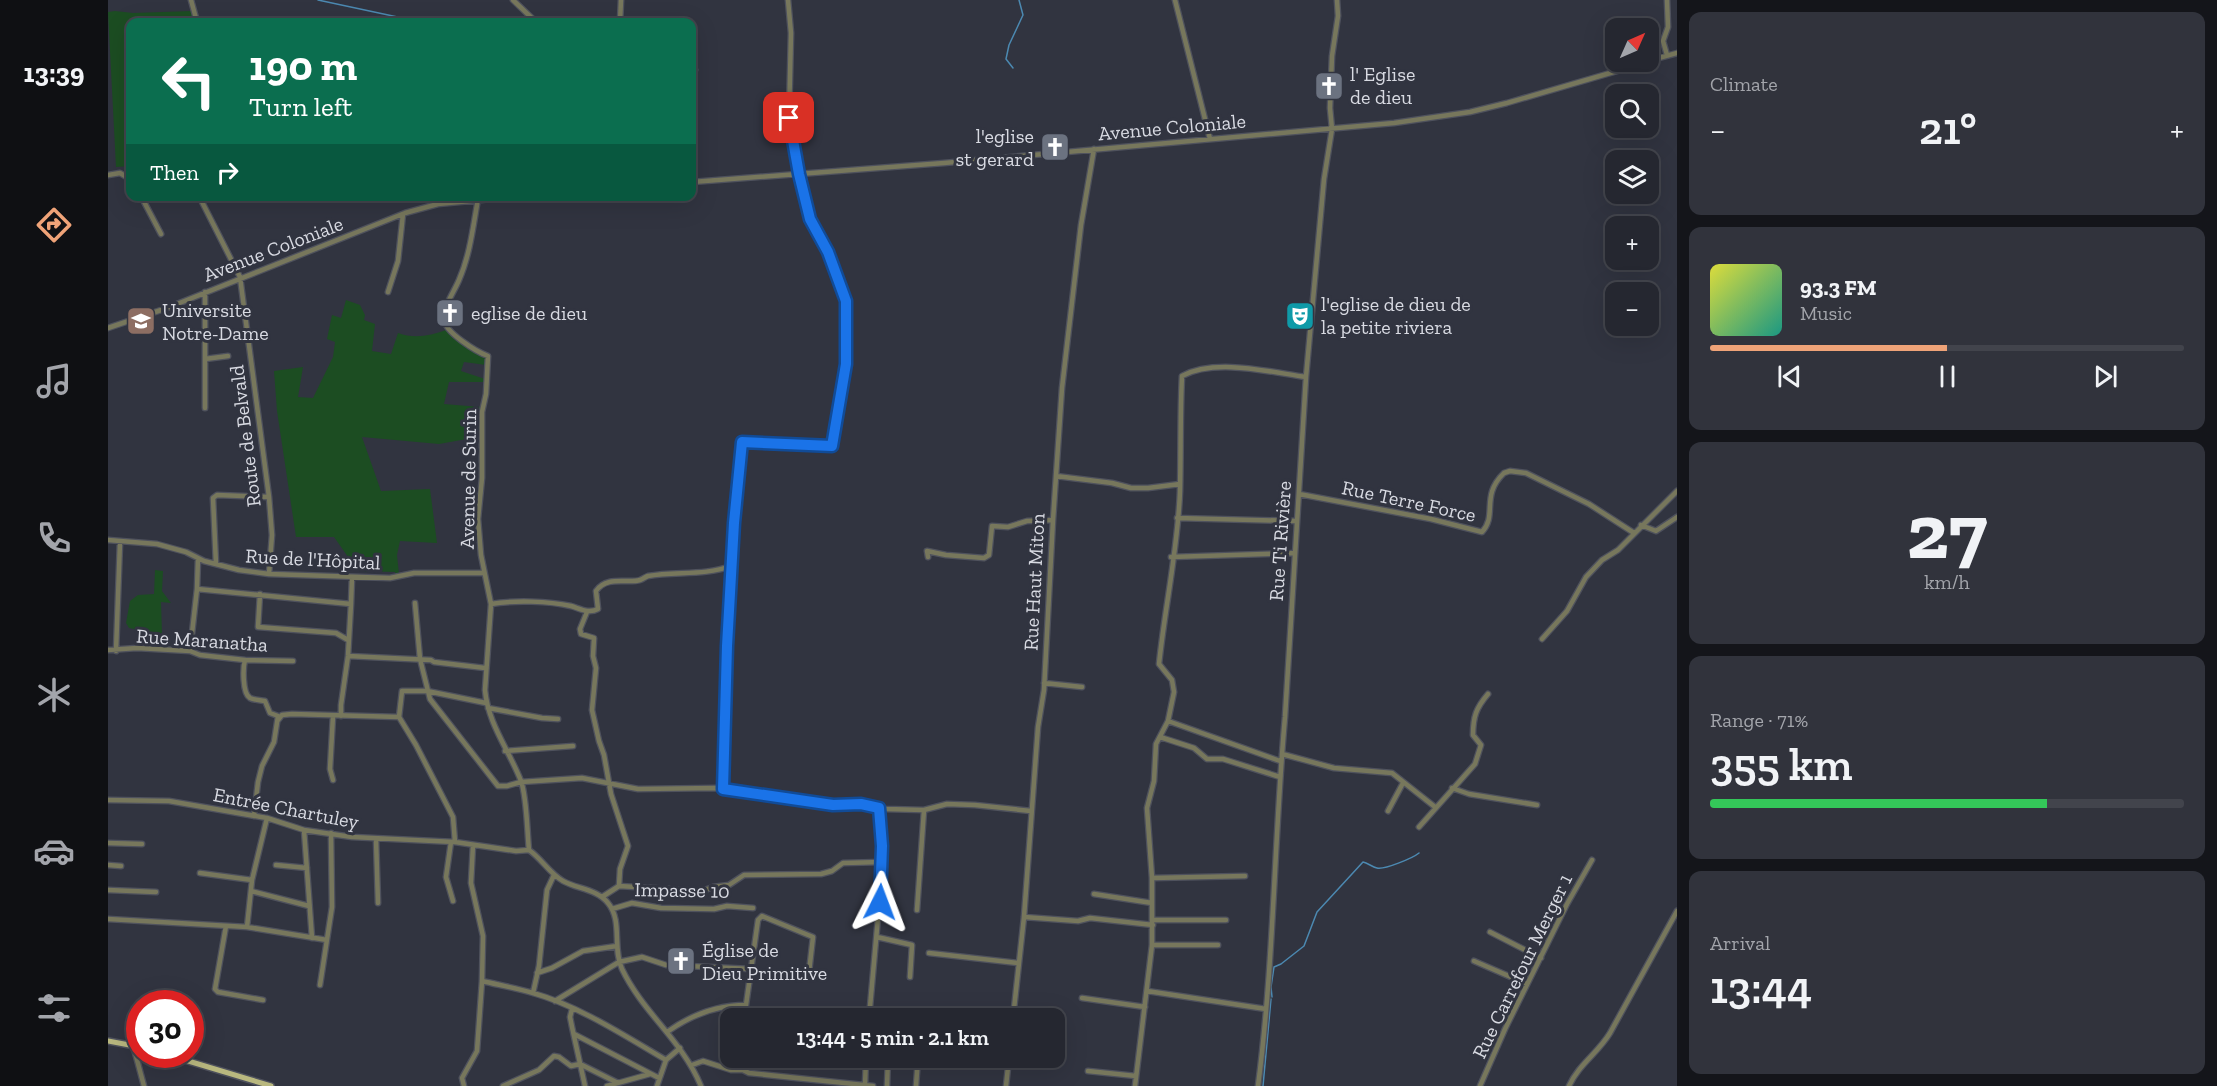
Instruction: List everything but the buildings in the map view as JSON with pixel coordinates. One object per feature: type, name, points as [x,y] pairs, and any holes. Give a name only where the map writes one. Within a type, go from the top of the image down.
[{"type":"main road","points":[[108,1041],[126,1044]]},
{"type":"main road","points":[[204,1066],[271,1086]]},
{"type":"street","points":[[191,0],[196,18]]},
{"type":"street","points":[[513,0],[532,18]]},
{"type":"street","points":[[620,18],[621,0]]},
{"type":"street","points":[[723,789],[725,682],[731,566],[742,442],[832,446],[846,364],[846,301],[828,252],[810,219],[789,118],[791,45],[788,0]]},
{"type":"street","points":[[1175,0],[1210,139]]},
{"type":"street","name":"Rue Ti Rivière","points":[[1258,1086],[1266,1009],[1306,377],[1324,179],[1332,129],[1330,108],[1332,56],[1338,16],[1337,0]]},
{"type":"street","points":[[1667,0],[1668,27],[1663,41],[1667,55]]},
{"type":"street","name":"Avenue Coloniale","points":[[1659,58],[1677,53]]},
{"type":"street","name":"Avenue Coloniale","points":[[696,182],[1394,123],[1470,112],[1612,72]]},
{"type":"street","name":"Rue Haut Miton","points":[[1014,1008],[1044,683],[1053,520],[1066,352],[1094,149]]},
{"type":"street","points":[[108,175],[120,173],[126,177]]},
{"type":"street","points":[[144,201],[161,234]]},
{"type":"street","name":"Route de Belvald","points":[[202,201],[240,277],[269,497],[272,535],[269,574]]},
{"type":"street","name":"Avenue Coloniale","points":[[108,328],[142,317],[403,214],[462,201]]},
{"type":"street","name":"Avenue de Surin","points":[[478,201],[471,243],[459,280],[446,308],[444,320],[447,328],[455,335],[488,356],[486,394],[482,412],[482,478],[478,519],[478,538],[491,604],[485,668],[487,706],[505,751],[521,782],[529,850]]},
{"type":"street","points":[[388,292],[398,261],[403,214]]},
{"type":"street","points":[[205,292],[205,408]]},
{"type":"street","points":[[205,359],[228,356]]},
{"type":"street","points":[[1135,1086],[1153,922],[1147,808],[1154,781],[1156,744],[1168,721],[1174,688],[1170,676],[1159,664],[1180,484],[1179,432],[1184,375],[1208,369],[1237,369],[1306,377]]},
{"type":"street","name":"Rue Terre Force","points":[[1299,494],[1431,519],[1482,532],[1488,523],[1490,496],[1496,482],[1504,473],[1518,472],[1526,473],[1589,504],[1634,533]]},
{"type":"street","points":[[1056,476],[1112,483],[1131,488],[1180,484]]},
{"type":"street","points":[[1542,639],[1567,611],[1586,577],[1677,491]]},
{"type":"street","points":[[216,564],[213,498],[217,495],[269,497]]},
{"type":"street","points":[[1641,525],[1656,531],[1677,517]]},
{"type":"street","points":[[1177,518],[1296,521]]},
{"type":"street","points":[[928,557],[927,551],[984,558],[989,555],[992,526],[1008,527],[1027,521],[1053,520]]},
{"type":"street","name":"Rue de l'Hôpital","points":[[108,540],[158,544],[216,564],[269,574],[390,578],[414,573],[484,573]]},
{"type":"street","points":[[116,651],[120,542]]},
{"type":"street","points":[[1172,557],[1294,553]]},
{"type":"street","points":[[190,651],[198,558]]},
{"type":"street","points":[[491,604],[506,602],[561,605],[587,612],[598,609],[596,591],[605,583],[640,580],[651,575],[718,571],[731,566]]},
{"type":"street","points":[[341,716],[340,705],[348,656],[352,577]]},
{"type":"street","points":[[197,589],[351,604]]},
{"type":"street","points":[[260,594],[258,627],[336,633],[348,640]]},
{"type":"street","points":[[415,603],[420,659],[430,699],[498,786],[521,782],[582,778],[638,789],[723,789],[833,805],[861,804],[879,808],[924,810],[947,804],[1031,811]]},
{"type":"street","points":[[587,612],[580,629],[581,634],[594,638],[596,668],[592,710],[611,794],[628,846],[620,869],[620,886]]},
{"type":"street","name":"Rue Maranatha","points":[[108,650],[137,648],[190,651],[200,655],[245,660],[293,661]]},
{"type":"street","points":[[348,656],[420,659],[485,668]]},
{"type":"street","points":[[245,660],[242,668],[246,694],[250,698],[265,701],[270,713],[278,716],[278,720]]},
{"type":"street","points":[[1044,683],[1082,687]]},
{"type":"street","points":[[453,901],[446,877],[453,842],[453,817],[427,765],[399,717],[402,691],[428,691],[542,718],[558,719]]},
{"type":"street","points":[[1419,827],[1475,764],[1481,745],[1473,735],[1473,729],[1477,708],[1488,694]]},
{"type":"street","points":[[254,816],[262,766],[274,742],[278,720],[282,715],[399,717]]},
{"type":"street","points":[[333,716],[330,769],[333,780]]},
{"type":"street","points":[[1168,721],[1280,761]]},
{"type":"street","points":[[1160,737],[1194,748],[1207,759],[1223,759],[1280,777]]},
{"type":"street","points":[[505,751],[573,746]]},
{"type":"street","points":[[1281,754],[1334,768],[1388,772],[1435,807]]},
{"type":"street","points":[[1388,811],[1403,783]]},
{"type":"street","points":[[1452,788],[1478,796],[1537,805]]},
{"type":"street","name":"Entrée Chartuley","points":[[108,800],[169,801],[267,818],[304,830],[376,839],[453,842],[516,851],[529,850]]},
{"type":"street","points":[[870,1008],[882,862],[879,808]]},
{"type":"street","points":[[917,910],[924,810]]},
{"type":"street","points":[[247,927],[252,880],[267,818]]},
{"type":"street","points":[[304,830],[312,938]]},
{"type":"street","points":[[320,985],[332,907],[331,833]]},
{"type":"street","points":[[376,839],[378,903]]},
{"type":"street","points":[[108,843],[142,844]]},
{"type":"street","points":[[464,1086],[462,1078],[477,1051],[483,981],[483,936],[471,883],[473,845]]},
{"type":"street","points":[[529,850],[536,854],[554,875],[576,888],[602,897],[612,909],[617,931],[619,962],[629,984],[681,1048],[692,1065],[701,1086]]},
{"type":"street","name":"Rue Carrefour Merger 1","points":[[1480,1086],[1527,984],[1592,860]]},
{"type":"street","points":[[602,897],[620,886],[702,891],[729,885],[744,875],[822,874],[832,872],[843,863],[882,862]]},
{"type":"street","points":[[276,864],[307,868]]},
{"type":"street","points":[[108,865],[121,866]]},
{"type":"street","points":[[200,873],[252,880]]},
{"type":"street","points":[[533,993],[547,890],[554,875]]},
{"type":"street","points":[[1152,878],[1245,876]]},
{"type":"street","points":[[108,890],[156,892]]},
{"type":"street","points":[[251,891],[309,906]]},
{"type":"street","points":[[1094,894],[1152,903]]},
{"type":"street","name":"Impasse 10","points":[[612,909],[632,903],[662,908],[714,909],[727,906],[753,908]]},
{"type":"street","points":[[1569,1086],[1581,1066],[1604,1043],[1677,911]]},
{"type":"street","points":[[746,1008],[758,920],[762,916],[813,938],[809,972]]},
{"type":"street","points":[[1024,917],[1078,921],[1090,918],[1153,922],[1226,920]]},
{"type":"street","points":[[108,919],[247,927],[327,940]]},
{"type":"street","points":[[226,926],[215,989],[218,992],[263,1000]]},
{"type":"street","points":[[1490,933],[1541,958]]},
{"type":"street","points":[[877,937],[912,945],[910,977]]},
{"type":"street","points":[[1152,945],[1218,945]]},
{"type":"street","points":[[537,973],[583,951],[617,946]]},
{"type":"street","points":[[928,953],[1018,963]]},
{"type":"street","points":[[555,1001],[619,962],[642,957],[666,964],[751,969]]},
{"type":"street","points":[[1474,961],[1527,984]]},
{"type":"street","points":[[483,981],[533,993],[555,1001],[615,1030],[666,1060]]},
{"type":"street","points":[[1147,991],[1266,1009]]},
{"type":"street","points":[[1082,998],[1145,1007]]},
{"type":"street","points":[[667,1032],[683,1021],[719,1006],[746,1005]]},
{"type":"street","points":[[573,1009],[570,1017],[585,1086]]},
{"type":"street","points":[[574,1034],[660,1078]]},
{"type":"street","points":[[657,1086],[666,1060],[681,1048]]},
{"type":"street","points":[[502,1086],[539,1070],[554,1056],[572,1066],[580,1064],[618,1083]]},
{"type":"street","points":[[692,1065],[703,1061],[748,1073],[873,1086]]},
{"type":"street","points":[[139,1068],[144,1086]]},
{"type":"street","points":[[865,1085],[866,1068]]},
{"type":"street","points":[[887,1086],[888,1068]]},
{"type":"street","points":[[916,1086],[917,1068]]},
{"type":"street","points":[[1006,1086],[1008,1068]]},
{"type":"street","points":[[1088,1071],[1136,1076]]},
{"type":"street","points":[[607,1086],[650,1074]]},
{"type":"green space","points":[[192,11],[195,18],[126,18],[126,166],[116,167],[108,12]]},
{"type":"green space","points":[[346,300],[360,305],[365,315],[364,320],[375,324],[372,351],[391,354],[398,333],[422,336],[446,330],[462,344],[486,357],[486,365],[464,362],[461,371],[485,379],[484,382],[449,382],[444,404],[480,407],[478,437],[439,444],[362,437],[381,491],[430,489],[437,543],[400,541],[397,555],[399,574],[396,575],[395,572],[358,571],[334,537],[296,537],[277,411],[274,371],[303,367],[298,397],[313,398],[333,357],[335,342],[327,339],[332,315],[341,318]]},
{"type":"green space","points":[[155,570],[163,571],[162,591],[171,603],[161,602],[162,634],[129,628],[126,623],[130,601],[138,595],[154,594]]},
{"type":"waterway","points":[[318,0],[402,18]]},
{"type":"waterway","points":[[1013,68],[1006,59],[1009,45],[1023,15],[1019,0]]},
{"type":"waterway","points":[[1272,997],[1274,967],[1304,946],[1317,912],[1363,862],[1381,868],[1419,853]]},
{"type":"waterway","points":[[1263,1086],[1271,999]]},
{"type":"place","name":"l' Eglise de dieu","points":[[1329,86]]},
{"type":"place","name":"l'eglise st gerard","points":[[1055,147]]},
{"type":"place","name":"eglise de dieu","points":[[450,313]]},
{"type":"place","name":"l'eglise de dieu de la petite riviera","points":[[1300,316]]},
{"type":"place","name":"Universite Notre-Dame","points":[[141,321]]},
{"type":"place","name":"Église de Dieu Primitive","points":[[681,961]]},
{"type":"route","points":[[789,118],[790,135],[810,219],[828,252],[846,301],[844,332],[846,364],[832,446],[788,442],[742,442],[734,523],[725,682],[723,789],[765,797],[833,805],[861,804],[879,808],[882,846],[880,902]]}]
